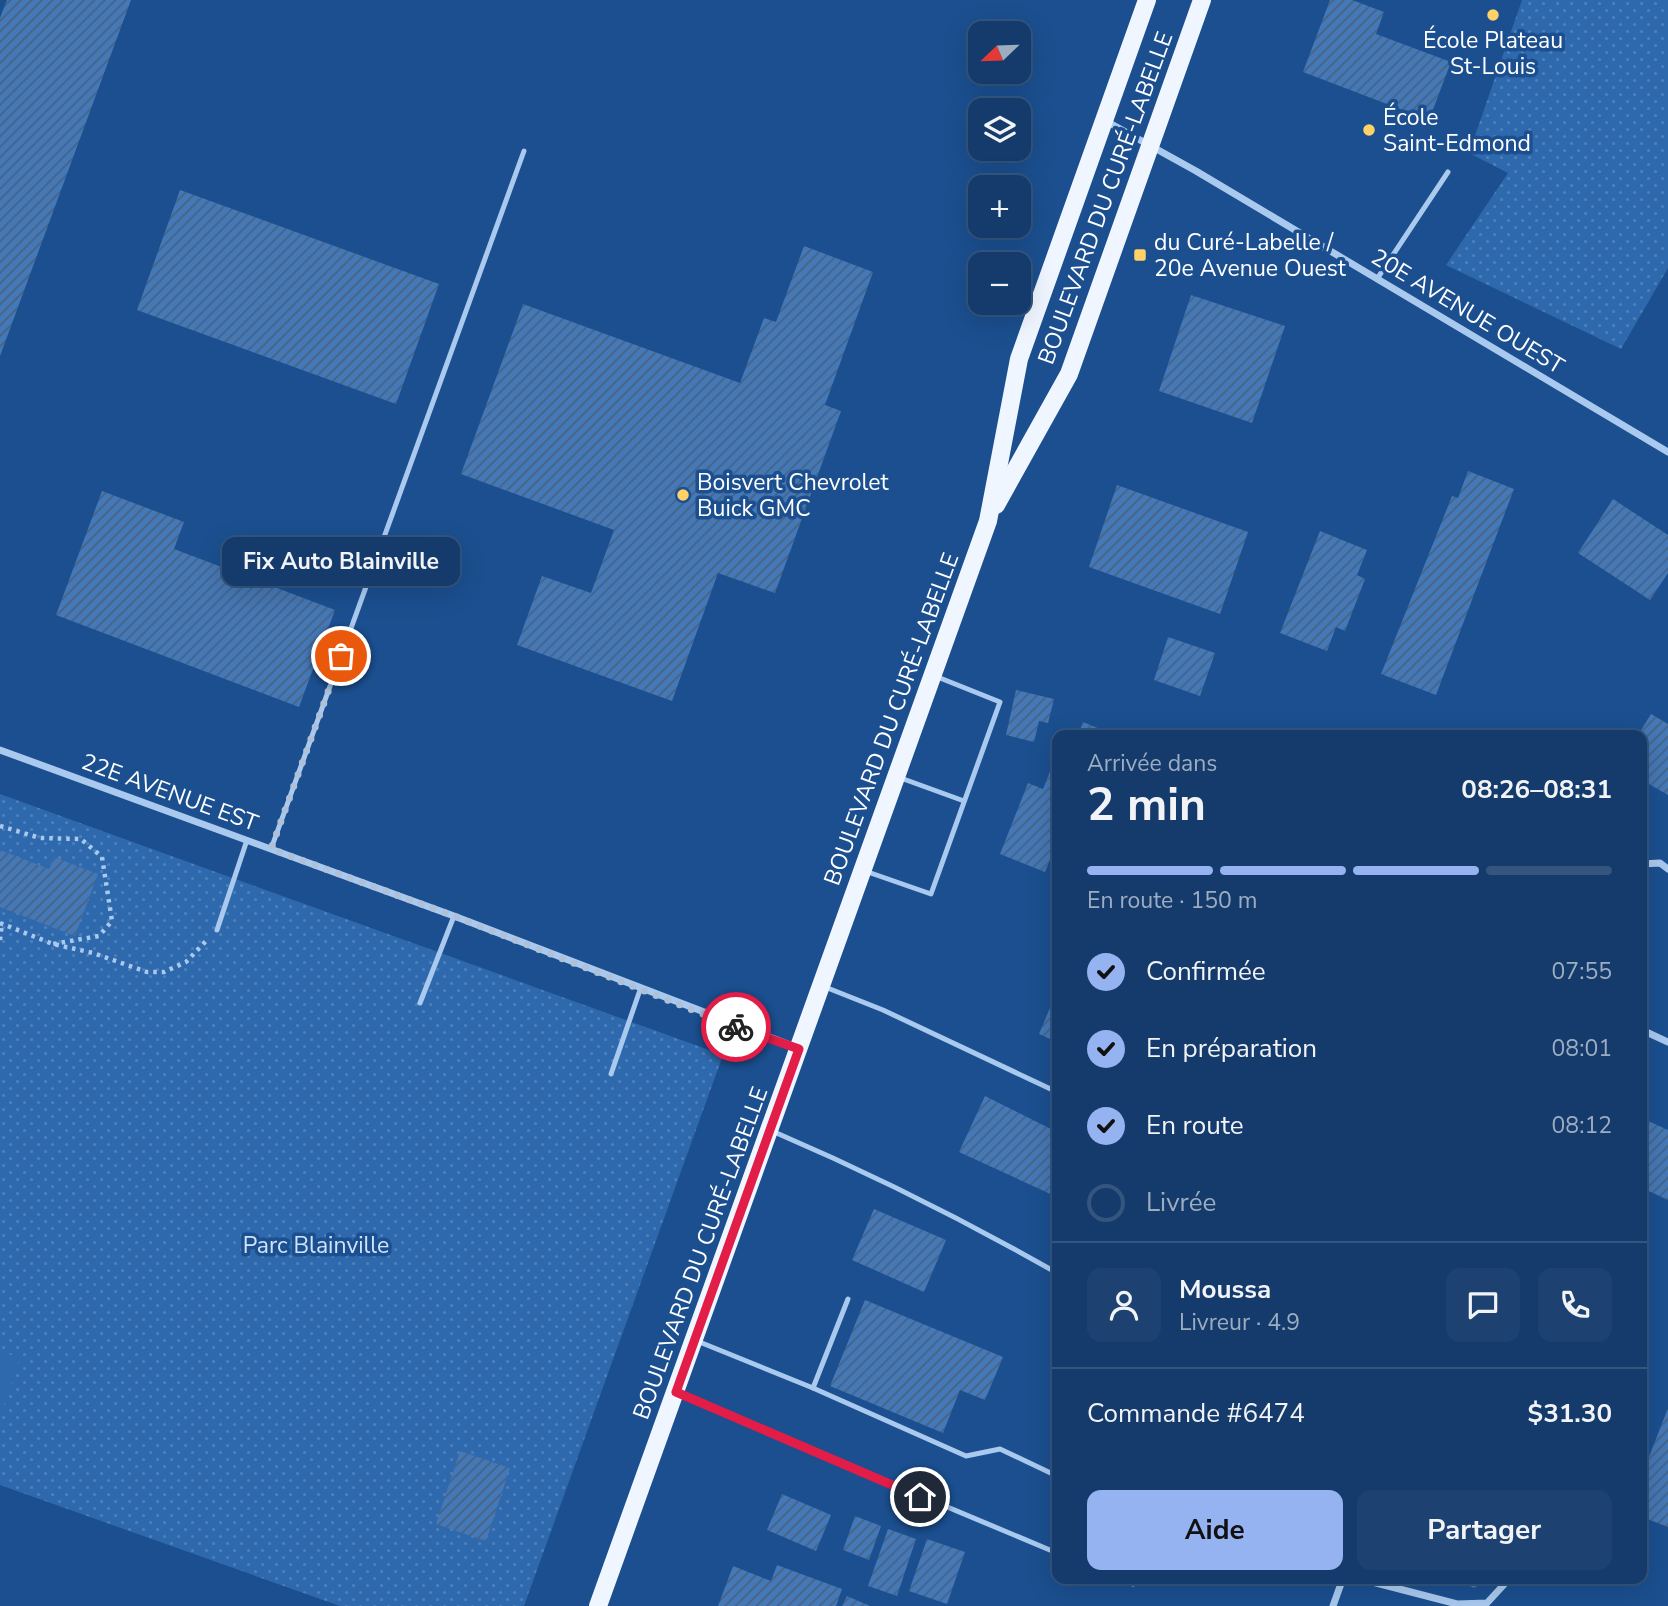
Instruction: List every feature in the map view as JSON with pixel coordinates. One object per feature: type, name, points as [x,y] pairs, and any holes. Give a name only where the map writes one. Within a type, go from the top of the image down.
[{"type":"main road","name":"BOULEVARD DU CURÉ-LABELLE","points":[[988,521],[1019,359],[1147,0]]},
{"type":"main road","name":"BOULEVARD DU CURÉ-LABELLE","points":[[598,1606],[988,521],[1069,374],[1202,0]]},
{"type":"street","name":"20E AVENUE OUEST","points":[[1103,120],[1151,145],[1668,452]]},
{"type":"street","name":"22E AVENUE EST","points":[[0,751],[454,916],[640,990],[799,1049]]},
{"type":"street","points":[[1647,864],[1660,863],[1668,869]]},
{"type":"street","points":[[1647,1032],[1668,1042]]},
{"type":"street","points":[[1333,1606],[1341,1584]]},
{"type":"street","points":[[1380,1584],[1457,1604],[1487,1602],[1504,1584]]},
{"type":"lane","points":[[271,849],[524,151]]},
{"type":"lane","points":[[1377,279],[1448,172]]},
{"type":"lane","points":[[862,870],[931,894],[1000,702],[932,675]]},
{"type":"lane","points":[[897,776],[964,801]]},
{"type":"lane","points":[[217,930],[247,840]]},
{"type":"lane","points":[[420,1003],[454,916]]},
{"type":"lane","points":[[822,985],[883,1010],[1052,1090]]},
{"type":"lane","points":[[611,1074],[640,990]]},
{"type":"lane","points":[[770,1130],[844,1161],[957,1216],[1052,1270]]},
{"type":"lane","points":[[813,1388],[848,1299]]},
{"type":"lane","points":[[694,1340],[813,1388],[965,1456],[1000,1449],[1052,1474]]},
{"type":"lane","points":[[676,1392],[1052,1551]]},
{"type":"path","points":[[0,826],[40,838],[80,839],[102,857],[112,921],[99,936],[53,944]]},
{"type":"path","points":[[0,940],[1,923],[53,944],[93,953],[147,972],[164,972],[186,962],[217,930]]},
{"type":"green space","points":[[1522,0],[1668,0],[1668,268],[1621,349],[1446,265],[1508,173],[1469,153]]},
{"type":"green space","name":"Parc Blainville","points":[[0,794],[723,1055],[524,1606],[340,1606],[0,1485]]},
{"type":"green space","points":[[0,1351],[20,1358],[0,1416]]},
{"type":"green space","points":[[1463,1584],[1482,1584],[1474,1588]]},
{"type":"building","points":[[7,0],[131,0],[0,356],[0,18]]},
{"type":"building","points":[[1330,0],[1352,0],[1384,12],[1376,34],[1451,62],[1429,120],[1303,72]]},
{"type":"building","points":[[180,190],[439,284],[396,404],[137,310]]},
{"type":"building","points":[[804,246],[873,272],[825,405],[841,411],[775,593],[718,573],[672,701],[517,645],[542,576],[591,593],[614,530],[461,474],[523,304],[740,383],[764,318],[776,322]]},
{"type":"building","points":[[1191,295],[1285,326],[1252,423],[1159,391]]},
{"type":"building","points":[[1468,471],[1514,489],[1436,695],[1381,674],[1452,496],[1458,498]]},
{"type":"building","points":[[1117,485],[1248,532],[1220,614],[1089,567]]},
{"type":"building","points":[[102,491],[184,522],[174,549],[335,610],[299,707],[56,615]]},
{"type":"building","points":[[1613,499],[1668,535],[1668,573],[1650,600],[1578,553]]},
{"type":"building","points":[[1320,531],[1367,550],[1357,575],[1365,579],[1345,631],[1336,627],[1327,651],[1280,633]]},
{"type":"building","points":[[1168,637],[1215,653],[1200,696],[1154,680]]},
{"type":"building","points":[[1016,690],[1054,699],[1048,723],[1039,721],[1034,742],[1006,735]]},
{"type":"building","points":[[1651,714],[1668,724],[1668,795],[1647,783],[1647,730],[1641,730]]},
{"type":"building","points":[[1083,722],[1102,730],[1080,730]]},
{"type":"building","points":[[1052,766],[1052,854],[1045,872],[1000,854],[1028,783],[1043,789]]},
{"type":"building","points":[[0,850],[49,869],[54,857],[98,874],[75,936],[0,907]]},
{"type":"building","points":[[1052,1003],[1052,1040],[1039,1034]]},
{"type":"building","points":[[985,1096],[1052,1130],[1052,1195],[959,1152]]},
{"type":"building","points":[[1647,1120],[1668,1130],[1668,1200],[1647,1190]]},
{"type":"building","points":[[874,1209],[946,1240],[924,1292],[852,1260]]},
{"type":"building","points":[[865,1300],[1003,1357],[985,1400],[960,1390],[943,1433],[830,1386]]},
{"type":"building","points":[[1668,1408],[1668,1527],[1647,1519],[1647,1462]]},
{"type":"building","points":[[460,1451],[510,1468],[486,1541],[436,1524]]},
{"type":"building","points":[[782,1494],[831,1515],[816,1551],[767,1530]]},
{"type":"building","points":[[855,1516],[881,1526],[869,1560],[843,1550]]},
{"type":"building","points":[[888,1529],[916,1539],[897,1596],[868,1586]]},
{"type":"building","points":[[927,1539],[965,1552],[947,1604],[909,1591]]},
{"type":"building","points":[[777,1565],[842,1589],[836,1606],[718,1606],[733,1566],[771,1581]]},
{"type":"building","points":[[847,1596],[870,1606],[842,1606]]},
{"type":"way so far","points":[[341,656],[271,849],[454,916],[736,1027]]},
{"type":"place","name":"École Plateau St-Louis","points":[[1493,15]]},
{"type":"place","name":"École Saint-Edmond","points":[[1369,130]]},
{"type":"place","name":"du Curé-Labelle / 20e Avenue Ouest","points":[[1140,255]]},
{"type":"place","name":"Boisvert Chevrolet Buick GMC","points":[[683,495]]},
{"type":"place","name":"Fix Auto Blainville","points":[[341,656]]},
{"type":"route","points":[[736,1027],[799,1049],[676,1392],[920,1497]]}]
